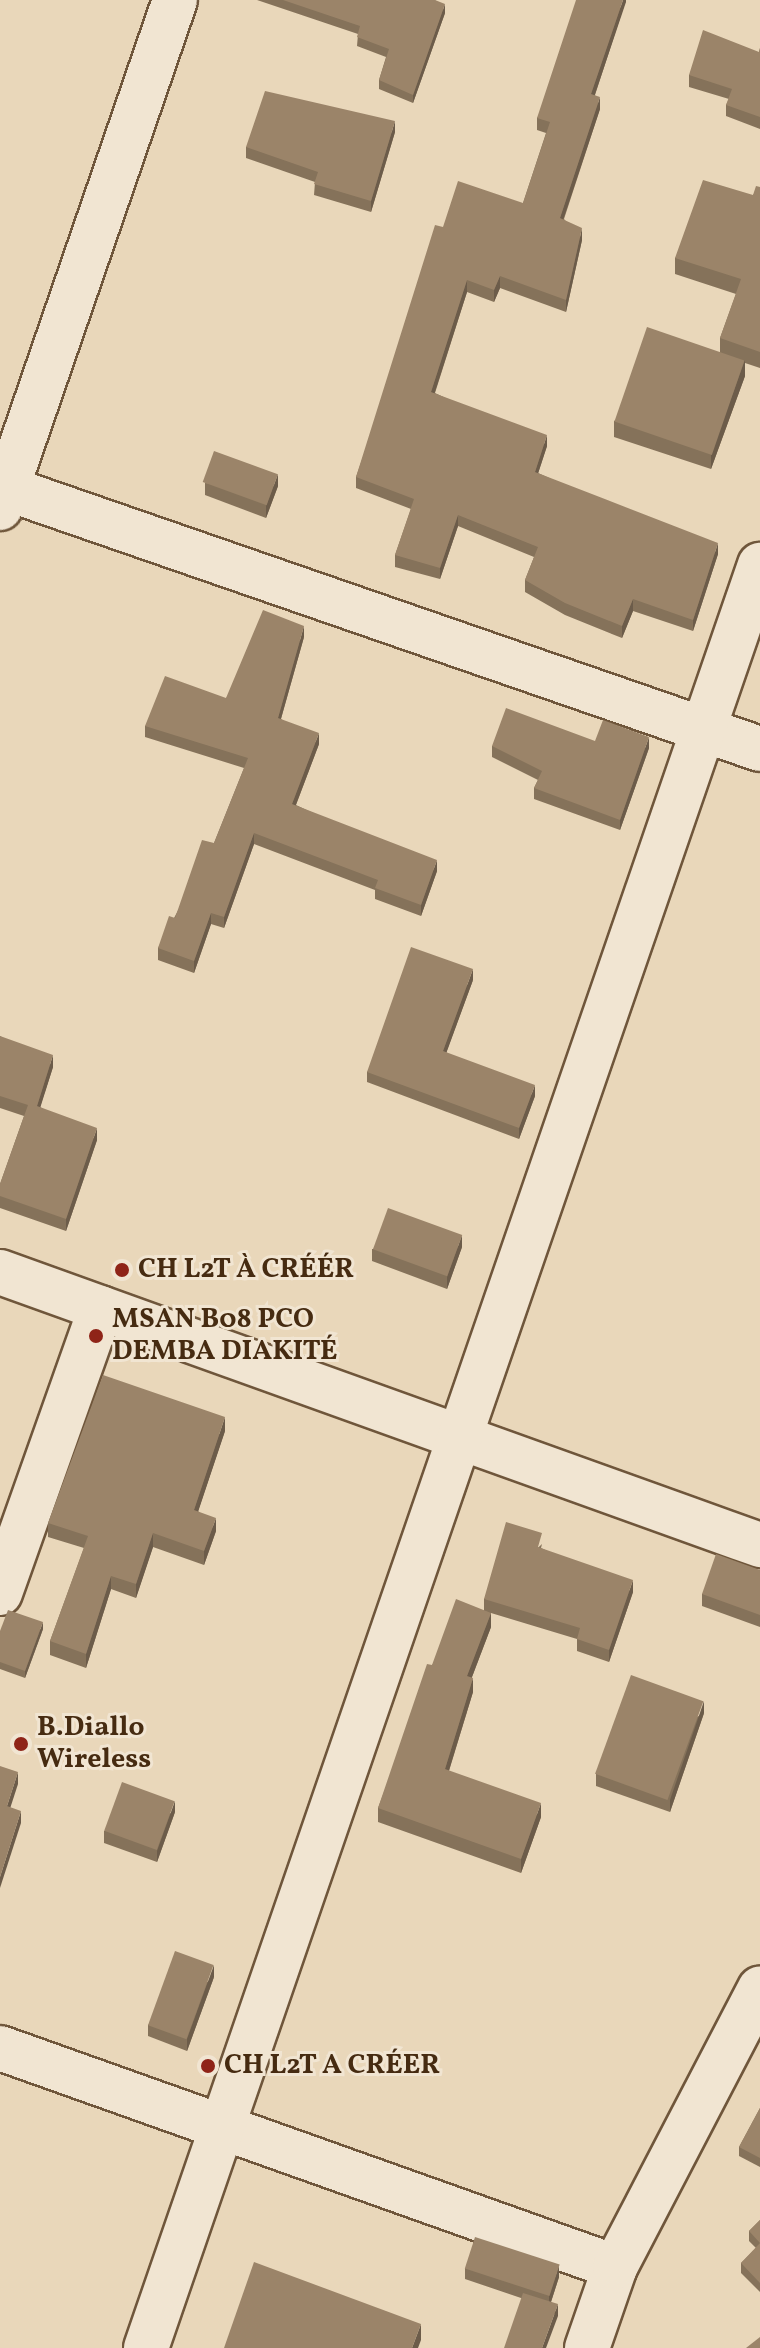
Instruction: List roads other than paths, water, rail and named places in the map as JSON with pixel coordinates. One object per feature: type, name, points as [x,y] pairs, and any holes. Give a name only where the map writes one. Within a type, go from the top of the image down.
[{"type":"street","points":[[175,0],[2,494],[704,727],[760,749]]},
{"type":"street","points":[[146,2348],[760,565]]},
{"type":"street","points":[[0,1272],[760,1545]]},
{"type":"street","points":[[0,1593],[101,1308]]},
{"type":"street","points":[[587,2348],[615,2267],[756,2007]]},
{"type":"street","points":[[0,2048],[615,2267]]},
{"type":"place","name":"CH L2T À CRÉÉR","points":[[122,1270]]},
{"type":"place","name":"MSAN B08 PCO DEMBA DIAKITÉ","points":[[96,1336]]},
{"type":"place","name":"B.Diallo Wireless","points":[[21,1744]]},
{"type":"place","name":"CH L2T A CRÉER","points":[[208,2066]]}]
